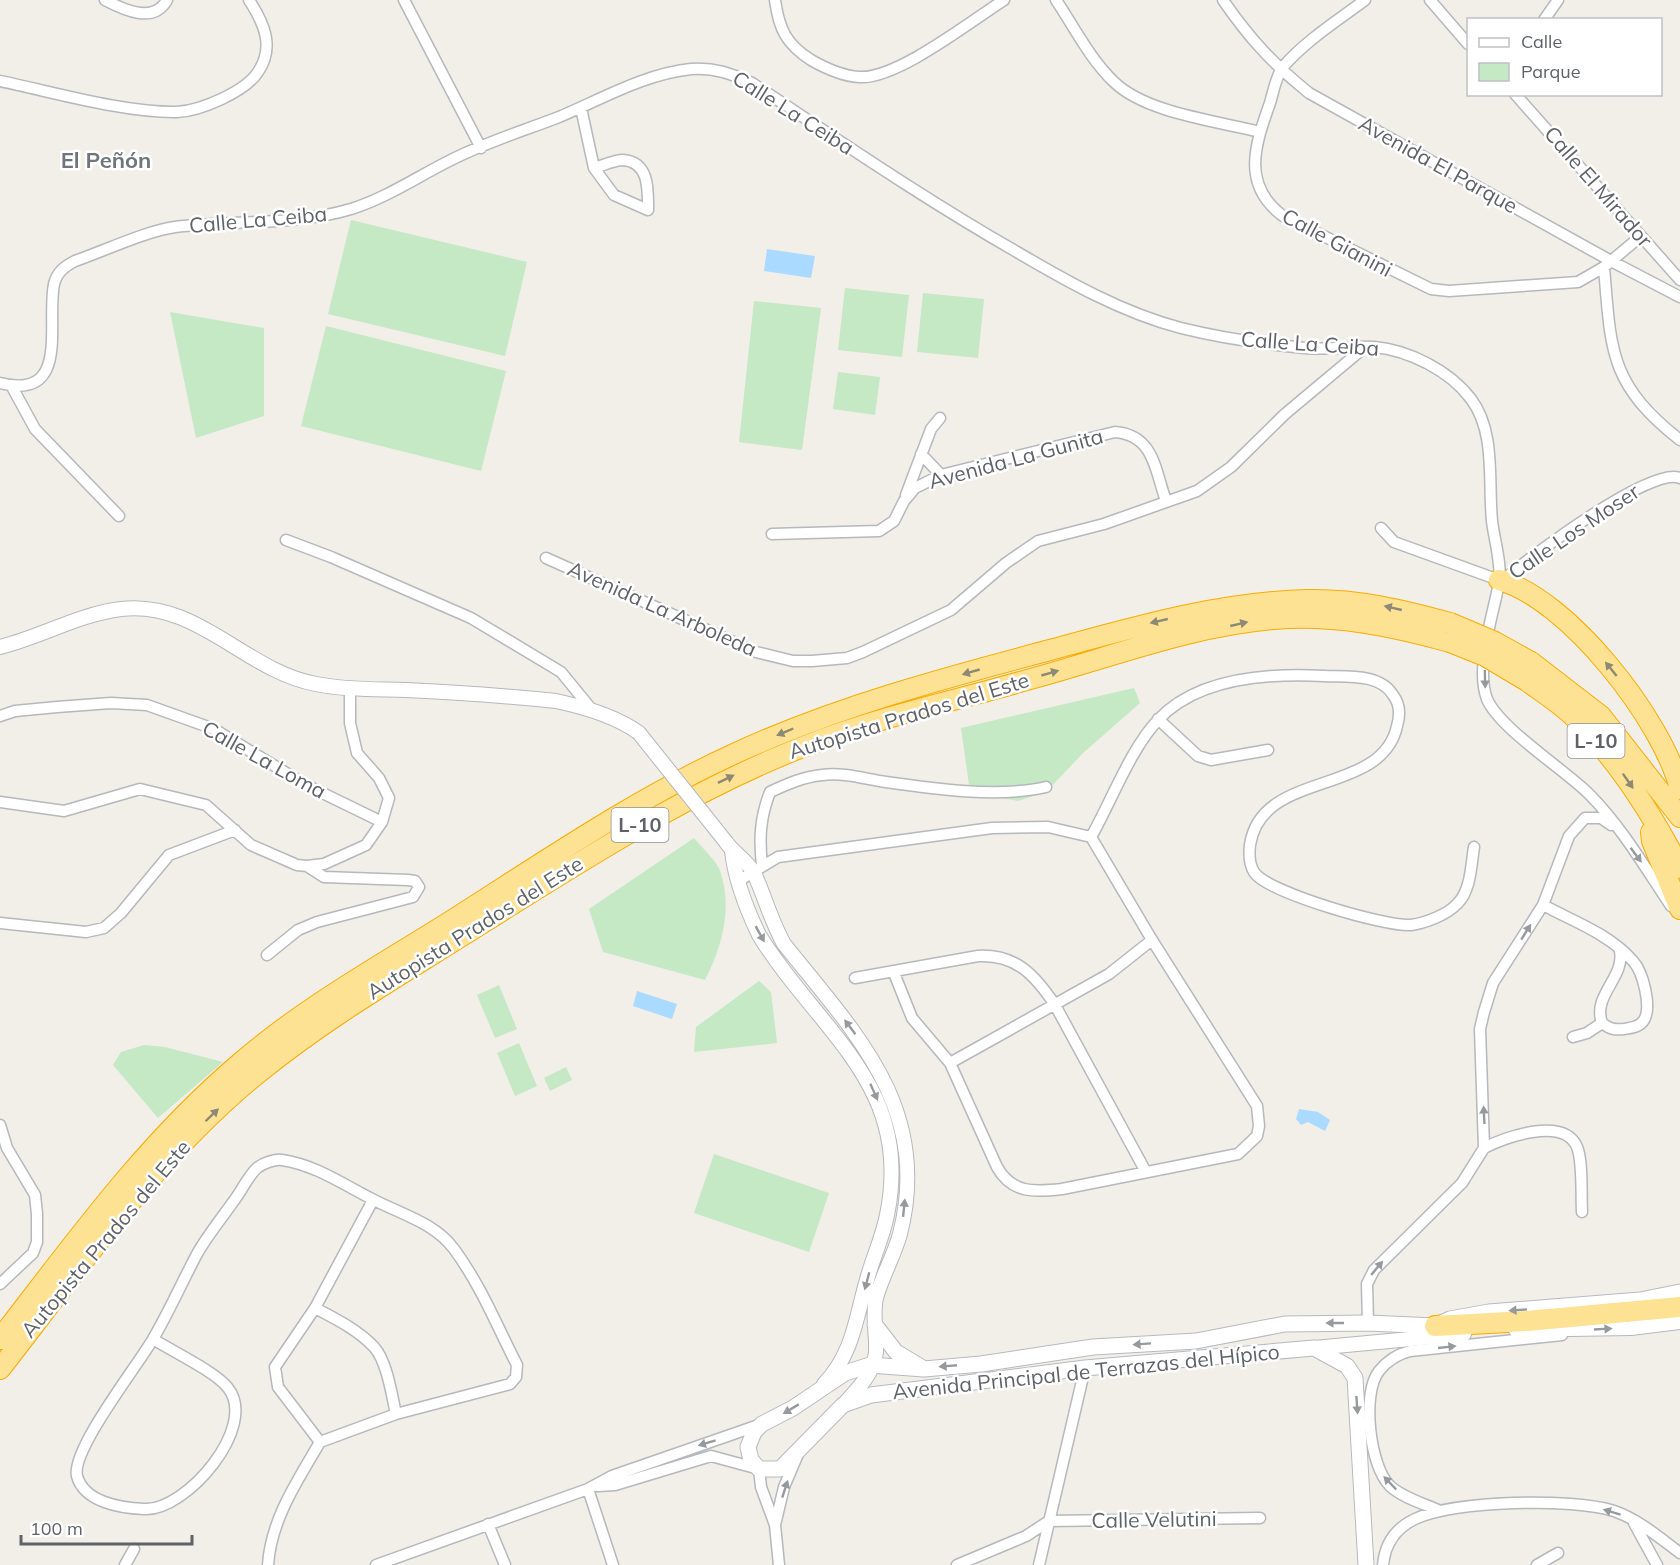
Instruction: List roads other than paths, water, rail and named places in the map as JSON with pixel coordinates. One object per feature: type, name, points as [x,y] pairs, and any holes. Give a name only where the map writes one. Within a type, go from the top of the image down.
[{"type":"highway","points":[[1501,581],[1529,592],[1601,657],[1627,689],[1660,738],[1680,789]]},
{"type":"highway","name":"Autopista Prados del Este","points":[[0,1339],[126,1178],[200,1100],[247,1058],[322,1002],[645,801],[734,754],[804,724],[872,700],[1053,649],[1206,611],[1264,602],[1334,601],[1379,605],[1450,633],[1508,668],[1573,716],[1615,762],[1649,814],[1652,841],[1674,875]]},
{"type":"highway","name":"Autopista Prados del Este","points":[[0,1369],[142,1188],[177,1149],[255,1075],[343,1011],[402,972],[683,800],[745,770],[810,743],[882,720],[1168,640],[1251,621],[1322,619],[1360,622],[1450,633],[1495,642],[1531,662],[1601,716],[1680,817]]},
{"type":"highway","points":[[1601,716],[1617,725],[1641,748],[1680,798]]},
{"type":"highway","points":[[1674,875],[1680,909]]},
{"type":"highway","points":[[1435,1326],[1527,1322],[1680,1307]]},
{"type":"main road","name":"Avenida Principal de Terrazas del Hípico","points":[[762,1424],[793,1408],[818,1389],[845,1373],[870,1365],[924,1369],[981,1364],[1093,1347],[1196,1341],[1284,1324],[1368,1323],[1435,1326],[1450,1319],[1490,1312],[1640,1300],[1680,1292]]},
{"type":"main road","points":[[875,1325],[896,1352],[924,1369]]},
{"type":"main road","points":[[1314,1348],[1347,1366],[1355,1378],[1366,1565]]},
{"type":"main road","name":"Avenida Principal de Terrazas del Hípico","points":[[759,1469],[780,1468],[798,1453],[843,1405],[871,1395],[902,1389],[1084,1368],[1314,1348]]},
{"type":"main road","points":[[759,1469],[751,1460],[748,1447],[754,1432],[762,1424]]},
{"type":"street","points":[[105,0],[138,13],[148,14],[159,9],[167,0]]},
{"type":"street","points":[[0,81],[148,111],[180,112],[213,102],[242,88],[255,77],[264,64],[267,36],[249,0]]},
{"type":"street","points":[[404,0],[480,148]]},
{"type":"street","points":[[775,0],[778,24],[801,54],[838,73],[859,78],[880,75],[918,56],[1004,0]]},
{"type":"street","points":[[1056,0],[1100,67],[1115,83],[1130,94],[1163,108],[1260,132]]},
{"type":"street","name":"Avenida El Parque","points":[[1223,0],[1248,37],[1281,70],[1309,93],[1607,264],[1680,297]]},
{"type":"street","name":"Calle Gianini","points":[[1365,0],[1307,45],[1281,70],[1260,132],[1255,179],[1270,206],[1283,216],[1431,289],[1578,282],[1607,264],[1641,236]]},
{"type":"street","points":[[1430,0],[1467,43]]},
{"type":"street","points":[[1546,18],[1558,0]]},
{"type":"street","name":"Calle La Ceiba","points":[[5,384],[23,386],[40,379],[50,367],[54,282],[62,268],[75,261],[171,228],[329,215],[378,199],[452,159],[581,108],[611,92],[658,76],[692,69],[725,71],[752,83],[949,214],[1056,275],[1147,318],[1209,335],[1263,343],[1310,348],[1388,349],[1424,362],[1456,384],[1470,398],[1480,413],[1488,455],[1491,513],[1501,581]]},
{"type":"street","name":"Calle El Mirador","points":[[1517,96],[1680,280]]},
{"type":"street","points":[[581,108],[594,168],[614,195],[648,210],[648,179],[636,166],[623,160],[594,168]]},
{"type":"street","points":[[1607,264],[1609,334],[1619,371],[1631,393],[1680,440]]},
{"type":"street","name":"Avenida La Arboleda","points":[[546,558],[756,652],[793,661],[829,660],[863,652],[934,621],[966,599],[987,578],[1038,541],[1104,524],[1197,491],[1216,479],[1321,382],[1365,347]]},
{"type":"street","points":[[5,384],[35,429],[120,516]]},
{"type":"street","points":[[904,501],[930,429],[940,418]]},
{"type":"street","name":"Avenida La Gunita","points":[[772,534],[879,531],[894,521],[904,501],[915,488],[941,475],[1115,432],[1127,433],[1146,445],[1166,501]]},
{"type":"street","points":[[921,454],[941,475]]},
{"type":"street","name":"Calle Los Moser","points":[[1501,581],[1628,493],[1662,477],[1680,478]]},
{"type":"street","points":[[1381,528],[1394,542],[1501,581],[1492,608],[1483,678],[1488,700],[1512,728],[1591,796],[1680,916]]},
{"type":"street","points":[[286,540],[331,556],[471,618],[561,672],[593,711]]},
{"type":"street","points":[[0,647],[101,612],[153,609],[183,616],[278,673],[314,684],[350,690],[533,699],[575,705],[629,726],[639,734],[729,847],[758,869]]},
{"type":"street","points":[[1091,837],[1142,742],[1158,719],[1188,698],[1215,684],[1248,679],[1314,675],[1376,681],[1394,695],[1400,717],[1390,746],[1377,759],[1364,767],[1290,796],[1265,813],[1252,832],[1249,854],[1254,872],[1265,883],[1281,891],[1359,915],[1410,925],[1439,916],[1458,904],[1467,887],[1474,847]]},
{"type":"street","points":[[0,802],[64,811],[140,789],[206,805],[251,845],[297,865],[324,864],[366,845],[382,822],[388,798],[379,778],[357,753],[350,723],[350,690]]},
{"type":"street","name":"Calle La Loma","points":[[0,716],[15,711],[57,707],[111,703],[147,705],[214,729],[306,785],[382,822]]},
{"type":"street","points":[[1158,719],[1198,756],[1211,760],[1268,750]]},
{"type":"street","points":[[843,1405],[866,1380],[876,1351],[877,1296],[900,1233],[904,1210],[906,1164],[901,1125],[877,1064],[784,944],[773,925],[758,869],[762,814],[770,792],[794,781],[840,774],[887,782],[1003,793],[1024,792],[1046,787]]},
{"type":"street","points":[[1484,1148],[1480,1029],[1493,983],[1543,905],[1569,836],[1579,822],[1585,818],[1601,818],[1616,828]]},
{"type":"street","points":[[740,880],[778,857],[1002,827],[1048,826],[1091,837],[1152,940],[1257,1106],[1259,1126],[1253,1141],[1238,1154],[1146,1172],[1039,1191],[1014,1187],[1004,1179],[997,1167],[950,1063],[912,1018],[894,973]]},
{"type":"street","points":[[0,923],[86,932],[104,928],[121,913],[169,855],[236,830]]},
{"type":"street","points":[[729,847],[750,916],[770,952],[865,1075],[881,1109],[889,1143],[890,1192],[882,1237],[867,1277],[849,1349],[841,1363],[818,1389]]},
{"type":"street","points":[[267,955],[298,930],[318,922],[413,897],[419,887],[415,881],[408,880],[324,876],[307,866]]},
{"type":"street","points":[[1543,905],[1604,936],[1634,962],[1640,974],[1647,1011],[1644,1020],[1638,1026],[1617,1030],[1609,1029],[1602,1023],[1600,1007],[1618,970],[1621,960],[1620,951]]},
{"type":"street","points":[[950,1063],[1109,974],[1152,940]]},
{"type":"street","points":[[855,978],[995,955],[1024,967],[1039,981],[1055,1005],[1146,1172]]},
{"type":"street","points":[[1573,1037],[1587,1033],[1602,1023]]},
{"type":"street","points":[[0,1125],[7,1148],[35,1195],[37,1214],[37,1242],[33,1253],[0,1284]]},
{"type":"street","points":[[1368,1323],[1366,1284],[1374,1270],[1462,1183],[1484,1148],[1498,1141],[1548,1130],[1566,1136],[1578,1149],[1582,1212]]},
{"type":"street","points":[[153,1339],[228,1388],[235,1402],[235,1424],[227,1444],[190,1491],[166,1504],[146,1510],[105,1502],[85,1493],[77,1476],[77,1464],[95,1428],[153,1339],[198,1252],[258,1167],[280,1159],[332,1176],[374,1200],[421,1221],[453,1246],[474,1280],[517,1365],[516,1377],[510,1384],[396,1414],[320,1442],[289,1496],[273,1535],[268,1565]]},
{"type":"street","points":[[320,1442],[278,1387],[275,1367],[315,1308],[374,1200]]},
{"type":"street","points":[[315,1308],[345,1324],[376,1348],[388,1380],[396,1414]]},
{"type":"street","name":"Avenida Principal de Terrazas del Hípico","points":[[1314,1348],[1508,1330],[1631,1328],[1680,1322]]},
{"type":"street","points":[[1440,1511],[1391,1487],[1376,1464],[1370,1400],[1378,1372],[1399,1354],[1410,1351],[1563,1335],[1575,1330]]},
{"type":"street","points":[[1039,1565],[1084,1368]]},
{"type":"street","points":[[376,1565],[391,1562],[488,1524],[590,1488],[612,1476],[762,1424]]},
{"type":"street","points":[[774,1525],[784,1487],[798,1453]]},
{"type":"street","points":[[590,1488],[615,1485],[711,1456],[759,1469],[761,1487],[774,1525],[779,1565]]},
{"type":"street","points":[[590,1488],[613,1565]]},
{"type":"street","points":[[1383,1565],[1389,1541],[1401,1528],[1415,1519],[1440,1511],[1554,1502],[1615,1512],[1632,1520],[1680,1553]]},
{"type":"street","name":"Calle Velutini","points":[[1048,1521],[1260,1518]]},
{"type":"street","points":[[1632,1520],[1657,1565]]},
{"type":"street","points":[[957,1565],[1026,1536],[1048,1521]]},
{"type":"street","points":[[488,1524],[505,1565]]},
{"type":"street","points":[[125,1565],[134,1549]]},
{"type":"street","points":[[1537,1565],[1558,1552]]},
{"type":"water","points":[[767,249],[815,256],[811,278],[764,271]]},
{"type":"water","points":[[637,991],[677,1004],[672,1019],[633,1006]]},
{"type":"water","points":[[1299,1109],[1318,1112],[1330,1120],[1325,1131],[1308,1122],[1301,1125],[1296,1119]]},
{"type":"district","name":"El Peñón","points":[[106,160]]}]
